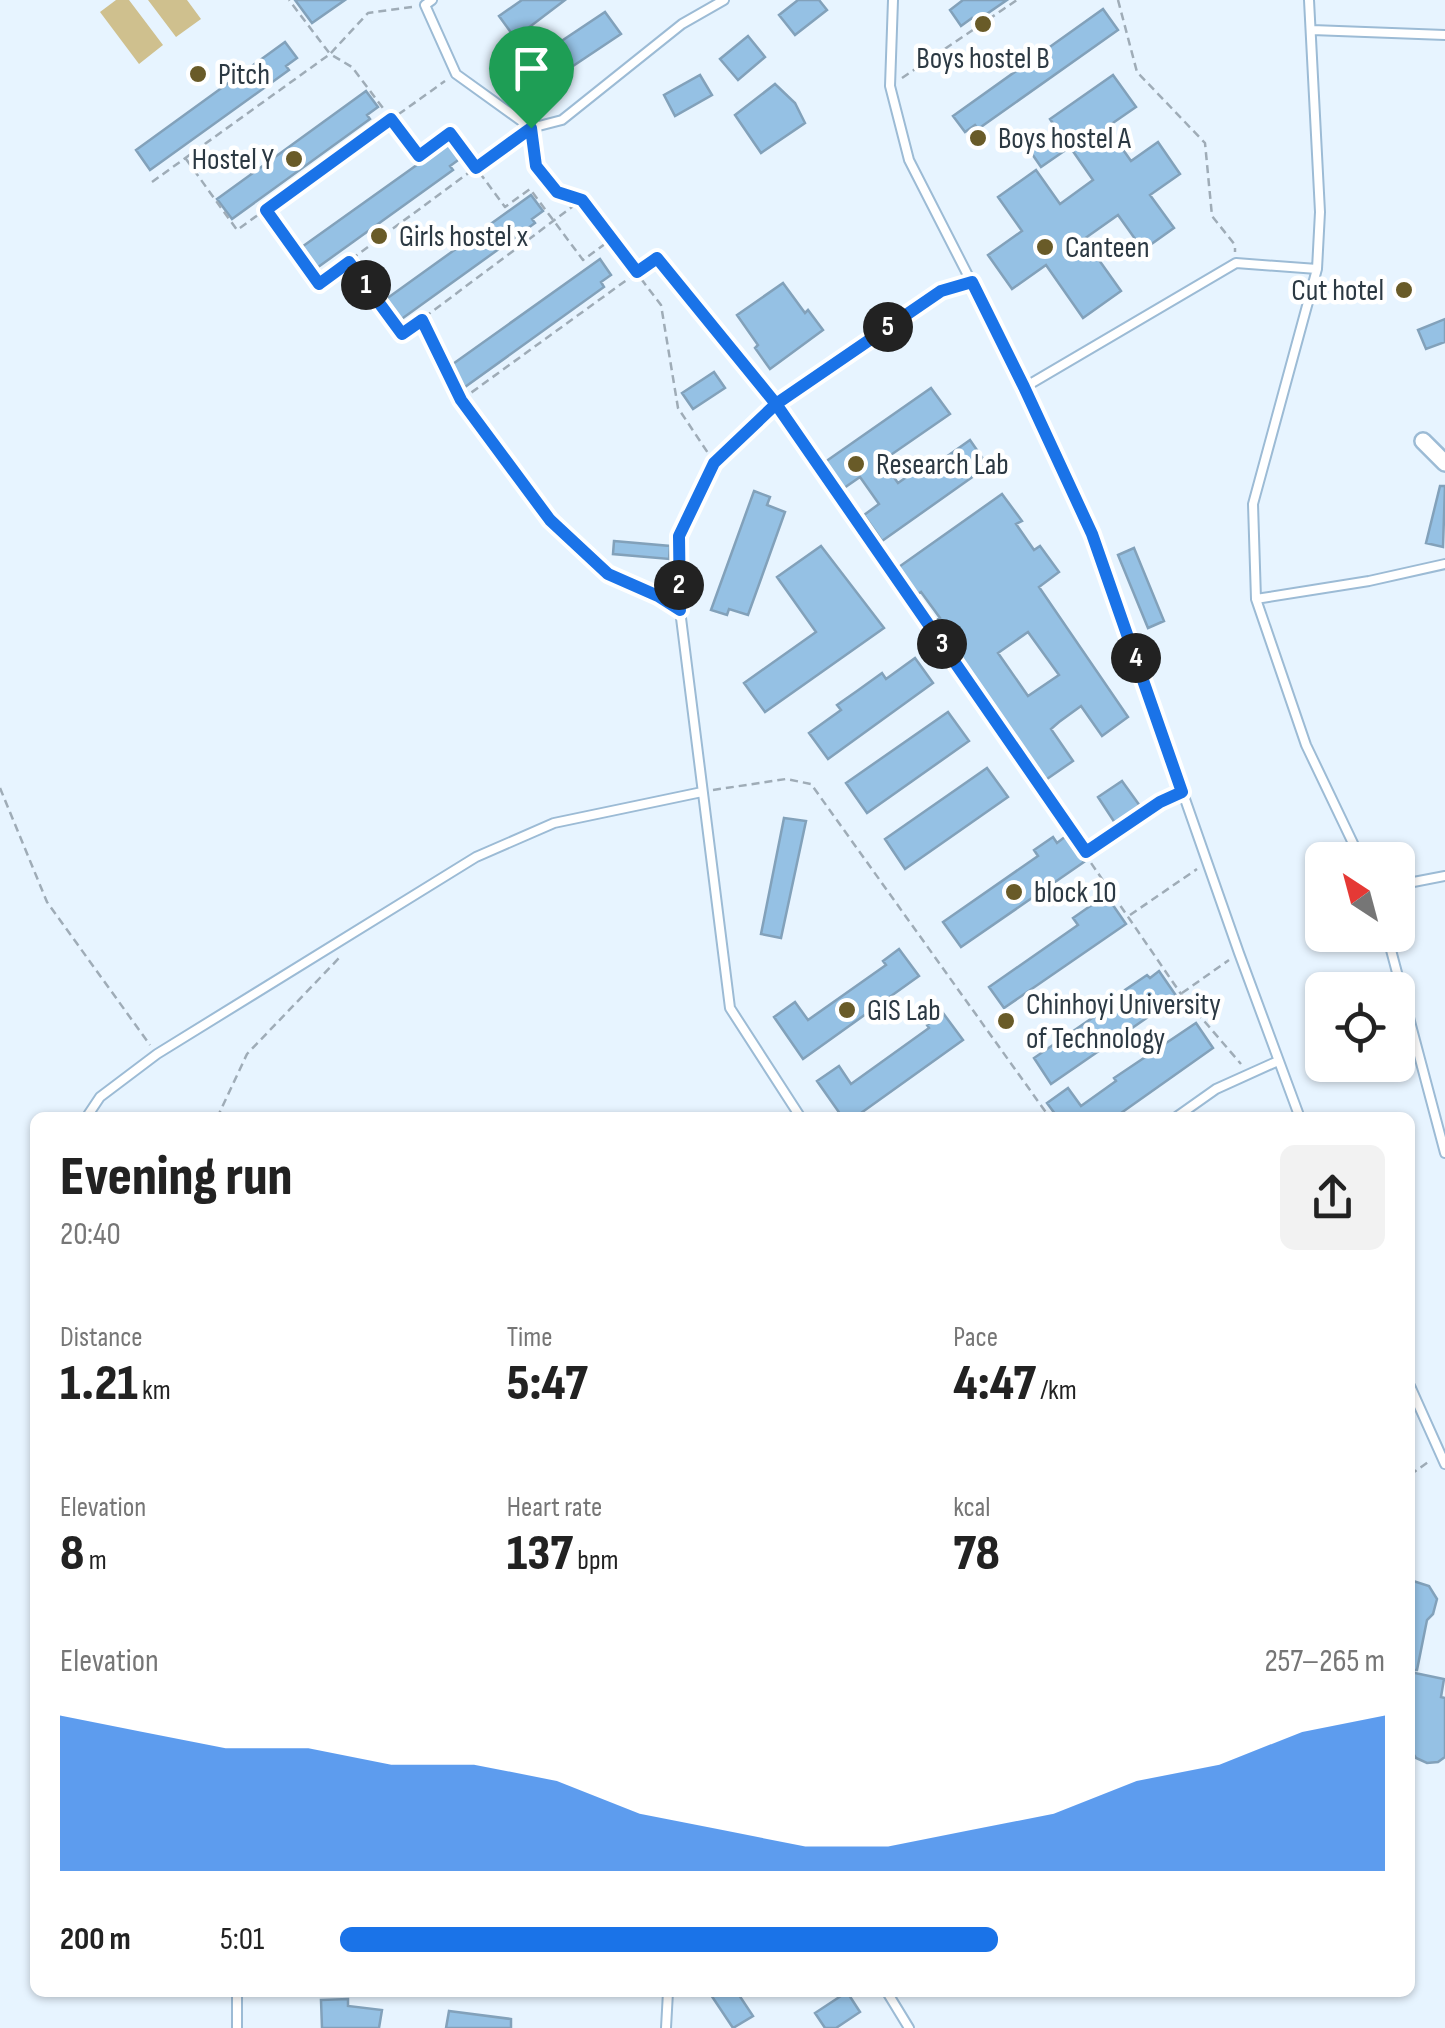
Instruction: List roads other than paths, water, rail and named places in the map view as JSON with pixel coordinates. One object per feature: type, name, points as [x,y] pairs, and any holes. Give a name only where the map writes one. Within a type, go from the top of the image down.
[{"type":"street","points":[[1422,440],[1445,463]]},
{"type":"lane","points":[[426,2],[456,74],[531,128],[562,120],[682,24],[724,0]]},
{"type":"lane","points":[[893,0],[890,86],[909,160],[1024,387],[1092,534],[1298,1112]]},
{"type":"lane","points":[[1309,0],[1320,212],[1316,269],[1252,504],[1256,600],[1306,745],[1352,842]]},
{"type":"lane","points":[[1312,30],[1445,35]]},
{"type":"lane","points":[[1024,387],[1236,264],[1316,269]]},
{"type":"lane","points":[[797,1112],[730,1008],[680,610],[679,536],[714,463],[776,404],[941,291],[972,282]]},
{"type":"lane","points":[[1256,600],[1445,564]]},
{"type":"lane","points":[[90,1112],[100,1097],[157,1054],[476,858],[554,823],[702,792]]},
{"type":"lane","points":[[1415,881],[1445,876]]},
{"type":"lane","points":[[1392,952],[1445,1153]]},
{"type":"lane","points":[[1185,1112],[1248,1072],[1278,1061]]},
{"type":"lane","points":[[1415,1397],[1445,1464]]},
{"type":"lane","points":[[236,2028],[237,1997]]},
{"type":"lane","points":[[666,2028],[668,1997]]},
{"type":"lane","points":[[890,1997],[909,2028]]},
{"type":"place","name":"Boys hostel B","points":[[983,24]]},
{"type":"place","name":"Pitch","points":[[198,74]]},
{"type":"place","name":"Boys hostel A","points":[[978,138]]},
{"type":"place","name":"Hostel Y","points":[[294,159]]},
{"type":"place","name":"Girls hostel x","points":[[379,236]]},
{"type":"place","name":"Canteen","points":[[1045,247]]},
{"type":"place","name":"Cut hotel","points":[[1404,290]]},
{"type":"place","name":"Research Lab","points":[[856,464]]},
{"type":"place","name":"block 10","points":[[1014,892]]},
{"type":"place","name":"GIS Lab","points":[[847,1010]]},
{"type":"place","name":"Chinhoyi University of Technology","points":[[1006,1021]]}]
